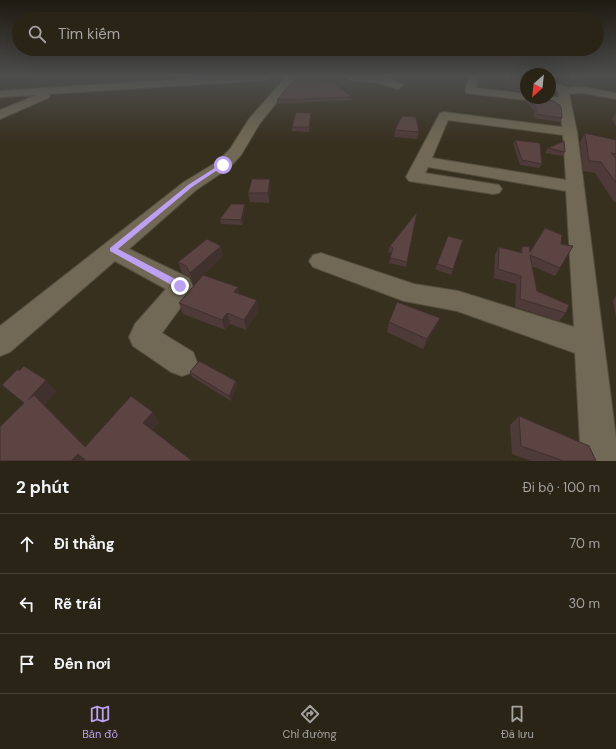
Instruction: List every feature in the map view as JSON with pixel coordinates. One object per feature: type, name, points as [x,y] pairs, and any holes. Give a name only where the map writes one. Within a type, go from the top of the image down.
[{"type":"street","points":[[0,115],[36,99]]},
{"type":"street","points":[[0,343],[190,186],[223,165],[236,152],[254,122],[274,99]]},
{"type":"street","points":[[565,99],[574,134],[575,187],[600,461]]},
{"type":"street","points":[[493,189],[415,177],[444,116],[574,134]]},
{"type":"street","points":[[422,162],[575,187]]},
{"type":"street","points":[[113,250],[180,286],[181,289],[143,337],[182,362]]},
{"type":"street","points":[[321,261],[413,294],[458,301],[589,346]]},
{"type":"building","points":[[278,99],[314,99],[277,100]]},
{"type":"building","points":[[556,103],[561,107],[562,118],[536,114],[536,107],[533,104],[556,104]]},
{"type":"building","points":[[296,112],[311,113],[309,127],[292,127]]},
{"type":"building","points":[[402,116],[416,117],[419,132],[395,130]]},
{"type":"building","points":[[585,133],[616,140],[616,154],[611,153],[616,158],[616,183],[601,162],[589,161]]},
{"type":"building","points":[[515,140],[540,143],[542,164],[522,160]]},
{"type":"building","points":[[564,141],[565,152],[548,148]]},
{"type":"building","points":[[252,179],[270,179],[268,193],[248,193]]},
{"type":"building","points":[[231,204],[245,204],[241,220],[220,219]]},
{"type":"building","points":[[417,212],[407,262],[390,258],[393,248],[390,246]]},
{"type":"building","points":[[545,228],[562,235],[561,244],[573,246],[560,268],[530,255],[537,291],[569,305],[566,313],[520,299],[521,276],[498,269],[499,247],[522,253],[522,247],[529,246],[530,252]]},
{"type":"building","points":[[448,236],[463,240],[453,269],[437,264]]},
{"type":"building","points":[[207,239],[221,246],[190,273],[186,266],[178,262]]},
{"type":"building","points":[[203,275],[238,287],[234,292],[257,300],[244,320],[227,313],[222,320],[179,303]]},
{"type":"building","points":[[397,302],[440,318],[427,339],[389,322]]},
{"type":"building","points":[[199,361],[236,381],[229,396],[190,372]]},
{"type":"building","points":[[24,366],[46,380],[28,400],[34,395],[85,447],[131,396],[153,412],[143,423],[191,460],[86,461],[78,454],[71,461],[0,461],[0,427],[24,403],[2,385],[18,369],[19,371]]},
{"type":"building","points":[[519,416],[589,446],[596,461],[564,461],[521,446]]},
{"type":"route","points":[[180,286],[113,250],[190,186],[223,165]]}]
